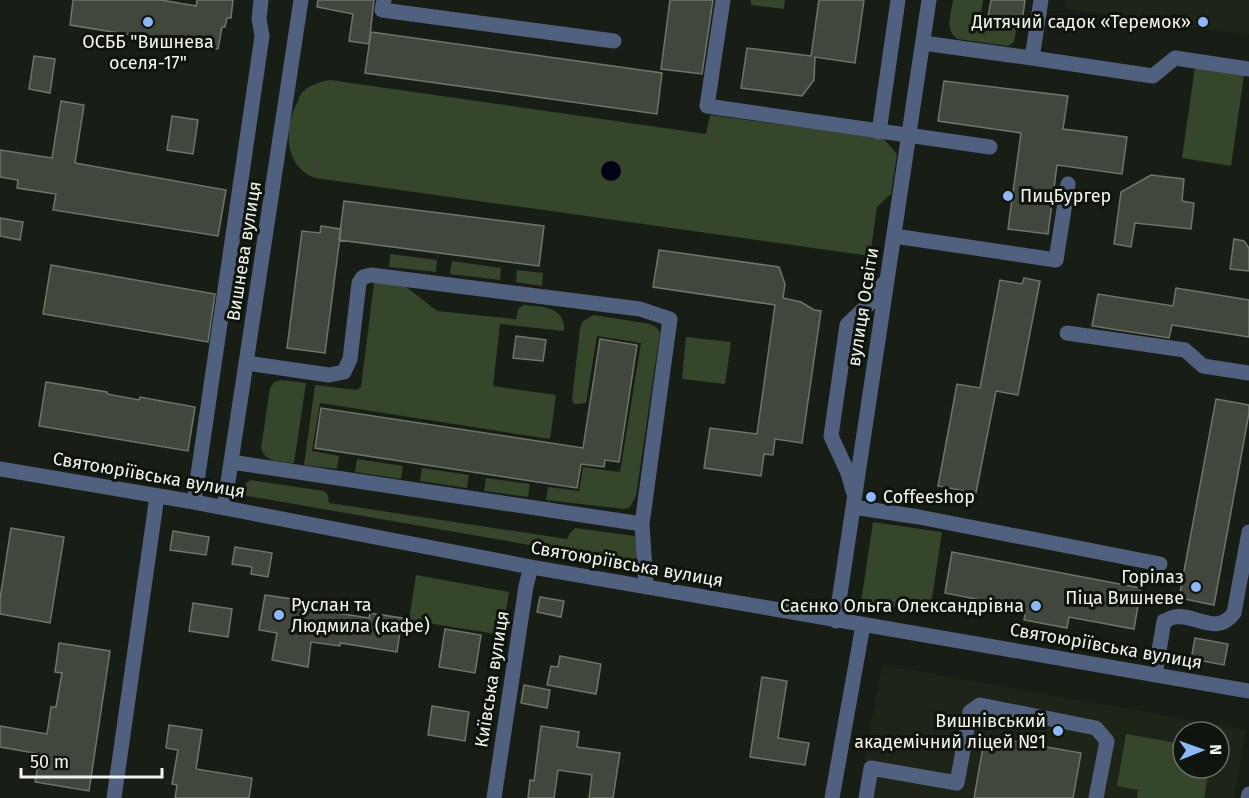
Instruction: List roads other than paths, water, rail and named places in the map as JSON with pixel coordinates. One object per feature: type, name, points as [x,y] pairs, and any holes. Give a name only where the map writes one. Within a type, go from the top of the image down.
[{"type":"street","points":[[194,502],[262,36],[259,19],[261,0]]},
{"type":"street","name":"Вишнева вулиця","points":[[225,508],[301,0]]},
{"type":"street","points":[[384,0],[382,10],[614,41]]},
{"type":"street","points":[[723,0],[707,106],[990,147]]},
{"type":"street","points":[[879,132],[898,0]]},
{"type":"street","name":"вулиця Освіти","points":[[836,621],[929,0]]},
{"type":"street","points":[[1032,58],[1041,0]]},
{"type":"street","points":[[922,43],[1153,76],[1175,58],[1249,69]]},
{"type":"street","points":[[894,236],[1056,260],[1068,184]]},
{"type":"street","points":[[246,363],[329,375],[344,372],[350,358],[359,283],[363,277],[371,275],[640,309],[670,319],[642,524],[646,587]]},
{"type":"street","points":[[887,279],[870,302],[848,325],[831,436],[848,473],[854,502],[1160,564]]},
{"type":"street","points":[[1067,333],[1185,350],[1203,366],[1249,373]]},
{"type":"street","points":[[231,462],[642,524]]},
{"type":"street","name":"Святоюріївська вулиця","points":[[0,469],[194,502],[531,567],[1249,691]]},
{"type":"street","points":[[114,798],[157,496]]},
{"type":"street","points":[[1155,674],[1164,621],[1174,617],[1217,625],[1228,622],[1234,613],[1249,532]]},
{"type":"street","name":"Київська вулиця","points":[[494,798],[531,567]]},
{"type":"street","points":[[832,798],[863,625]]},
{"type":"street","points":[[866,798],[872,768],[957,783],[970,712],[980,705],[1096,728],[1107,741],[1096,798]]},
{"type":"water","points":[[611,161],[618,164],[621,171],[618,178],[611,181],[604,178],[601,171],[604,164]]},
{"type":"place","name":"ОСББ \"Вишнева оселя-17\"","points":[[148,22]]},
{"type":"place","name":"Дитячий садок «Теремок»","points":[[1203,22]]},
{"type":"place","name":"ПицБургер","points":[[1008,196]]},
{"type":"place","name":"Coffeeshop","points":[[871,497]]},
{"type":"place","name":"Горілаз Піца Вишневе","points":[[1196,587]]},
{"type":"place","name":"Саєнко Ольга Олександрівна","points":[[1036,606]]},
{"type":"place","name":"Руслан та Людмила (кафе)","points":[[279,615]]},
{"type":"place","name":"Вишнівський академічний ліцей №1","points":[[1058,731]]}]
